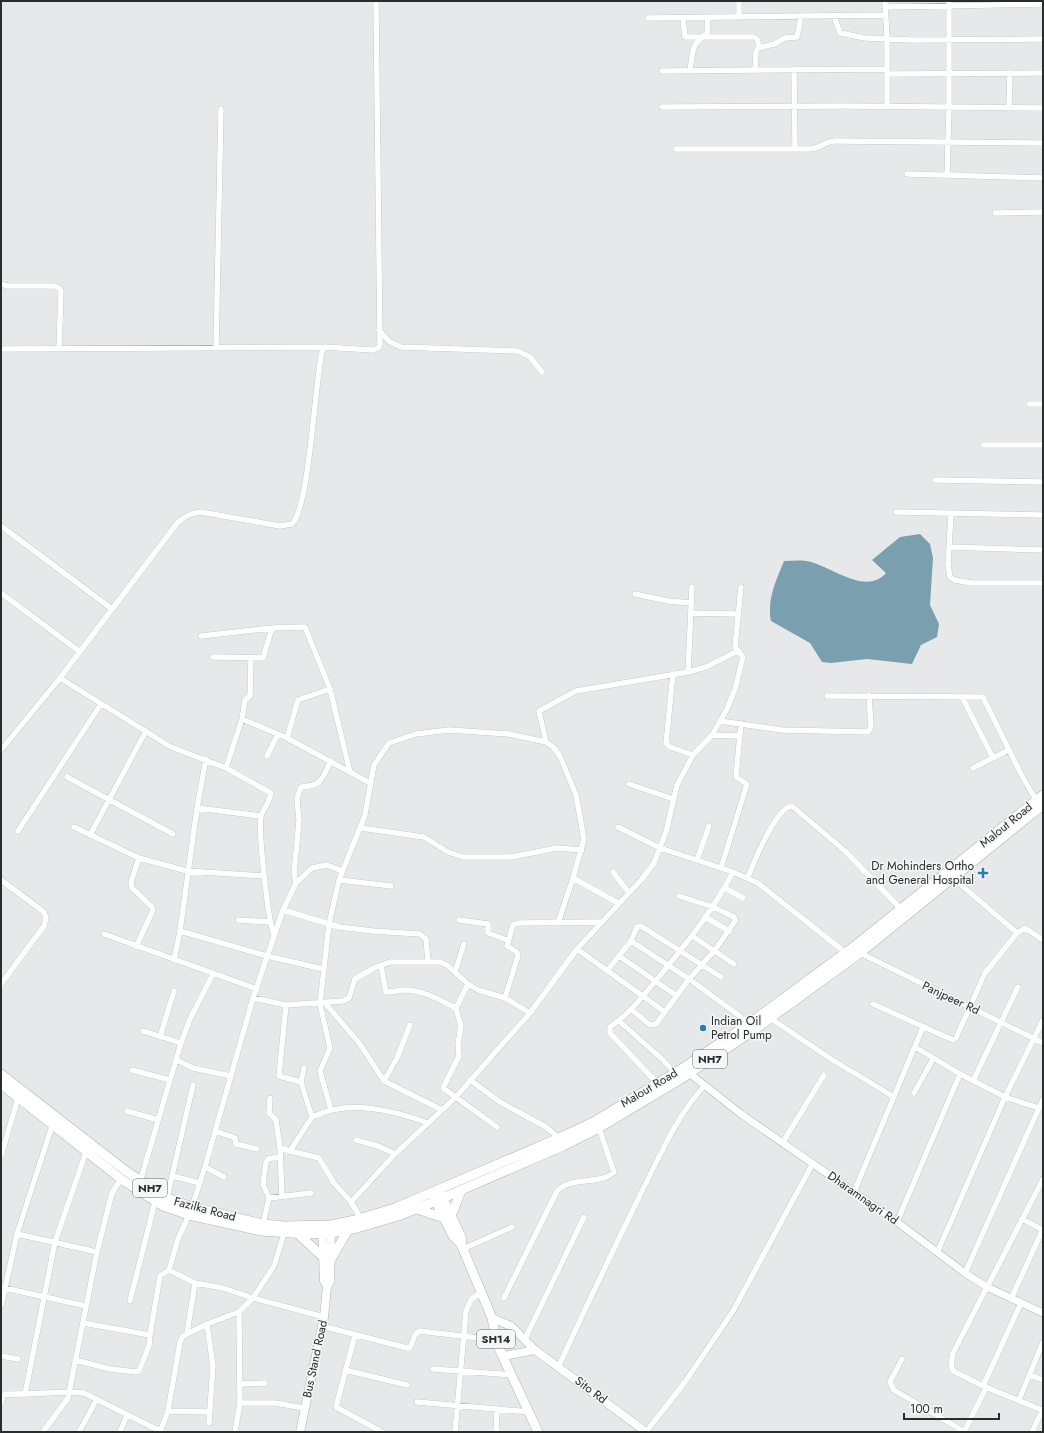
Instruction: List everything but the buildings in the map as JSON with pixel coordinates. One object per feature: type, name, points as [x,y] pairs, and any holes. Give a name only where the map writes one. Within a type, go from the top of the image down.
[{"type":"main road","name":"Malout Road","points":[[327,1229],[437,1196],[461,1191],[559,1138],[595,1121],[753,1026],[770,1018],[860,953],[953,878],[1041,800]]},
{"type":"main road","name":"Malout Road","points":[[327,1229],[348,1230],[398,1216],[417,1208],[437,1196],[599,1128],[689,1073],[753,1026],[1041,800]]},
{"type":"main road","name":"Fazilka Road","points":[[1,1074],[61,1123],[140,1182],[190,1211],[263,1224],[327,1229]]},
{"type":"main road","name":"Fazilka Road","points":[[1,1084],[52,1126],[121,1179],[155,1202],[261,1231],[298,1234],[327,1229]]},
{"type":"main road","points":[[417,1208],[448,1217],[461,1191]]},
{"type":"main road","name":"SH14","points":[[437,1196],[462,1239],[462,1246],[492,1318],[496,1340],[538,1432]]},
{"type":"main road","name":"Bus Stand Road","points":[[300,1432],[324,1317],[327,1286],[324,1281],[327,1259],[327,1229]]},
{"type":"main road","points":[[298,1234],[327,1259],[348,1230]]},
{"type":"main road","name":"Sito Rd","points":[[492,1318],[511,1326],[535,1350],[646,1432]]},
{"type":"main road","points":[[504,1356],[535,1350]]},
{"type":"street","points":[[1,349],[324,347],[376,350],[380,344],[376,1]]},
{"type":"street","points":[[738,1],[739,18]]},
{"type":"street","points":[[947,176],[950,40],[949,3]]},
{"type":"street","points":[[887,106],[887,39],[885,4],[1043,4]]},
{"type":"street","points":[[648,18],[885,15]]},
{"type":"street","points":[[834,16],[837,28],[843,35],[887,39],[1043,39]]},
{"type":"street","points":[[759,47],[774,44],[785,38],[797,37],[801,17]]},
{"type":"street","points":[[683,18],[684,36],[699,38],[754,37],[757,39],[759,47],[756,52],[755,69]]},
{"type":"street","points":[[690,70],[695,44],[699,38],[706,34],[708,18]]},
{"type":"street","points":[[662,71],[794,69],[949,74],[1043,73]]},
{"type":"street","points":[[794,69],[795,148]]},
{"type":"street","points":[[1009,108],[1010,73]]},
{"type":"street","points":[[662,107],[887,106],[949,108],[1043,108]]},
{"type":"street","points":[[216,348],[221,109]]},
{"type":"street","points":[[676,149],[816,148],[830,141],[1043,143]]},
{"type":"street","points":[[907,174],[1043,178]]},
{"type":"street","points":[[995,213],[1043,212]]},
{"type":"street","points":[[1,284],[8,286],[54,286],[59,288],[61,291],[59,349]]},
{"type":"street","points":[[379,330],[390,342],[402,347],[518,351],[530,357],[542,372]]},
{"type":"street","points":[[1,750],[60,678],[178,522],[185,516],[192,513],[201,512],[280,526],[288,526],[295,521],[298,516],[304,489],[321,357],[324,347]]},
{"type":"street","points":[[1029,404],[1043,404]]},
{"type":"street","points":[[983,445],[1043,445]]},
{"type":"street","points":[[935,480],[1043,482]]},
{"type":"street","points":[[896,512],[1043,515]]},
{"type":"street","points":[[951,514],[948,572],[955,580],[971,583],[1043,583]]},
{"type":"street","points":[[1,526],[112,609]]},
{"type":"street","points":[[949,547],[1043,550]]},
{"type":"street","points":[[688,672],[692,587]]},
{"type":"street","points":[[351,1202],[395,1154],[455,1098],[530,1013],[577,949],[618,903],[629,893],[654,863],[660,848],[673,799],[681,778],[693,755],[712,735],[720,721],[730,702],[739,674],[743,654],[738,651],[735,646],[741,587]]},
{"type":"street","points":[[1,593],[79,652]]},
{"type":"street","points":[[635,594],[668,601],[691,603]]},
{"type":"street","points":[[691,613],[738,614]]},
{"type":"street","points":[[201,636],[272,628],[305,627],[330,689],[350,772]]},
{"type":"street","points":[[213,657],[264,657],[272,628]]},
{"type":"street","points":[[546,742],[539,711],[576,691],[688,672],[706,667],[738,651]]},
{"type":"street","points":[[226,768],[242,718],[245,700],[250,696],[251,658]]},
{"type":"street","points":[[673,674],[666,743],[670,747],[693,755]]},
{"type":"street","points":[[60,678],[179,751],[206,759],[226,768],[271,793],[261,816],[264,876],[270,922],[274,935]]},
{"type":"street","points":[[287,738],[298,700],[330,689]]},
{"type":"street","points":[[827,696],[980,697],[986,700],[1009,750],[1041,800]]},
{"type":"street","points":[[720,721],[782,730],[867,732],[871,726],[870,696]]},
{"type":"street","points":[[962,697],[993,758]]},
{"type":"street","points":[[18,830],[101,704]]},
{"type":"street","points":[[242,718],[287,738],[370,783]]},
{"type":"street","points":[[721,868],[747,784],[736,777],[741,723]]},
{"type":"street","points":[[332,1110],[320,1071],[330,1048],[322,1004],[323,969],[329,924],[342,871],[361,828],[374,765],[389,743],[416,734],[449,730],[526,736],[546,742],[553,747],[560,756],[571,779],[576,795],[584,839],[582,850],[558,923]]},
{"type":"street","points":[[90,835],[146,731]]},
{"type":"street","points":[[267,756],[278,734]]},
{"type":"street","points":[[712,735],[739,736]]},
{"type":"street","points":[[973,768],[1009,750]]},
{"type":"street","points":[[174,960],[180,931],[187,871],[206,759]]},
{"type":"street","points":[[296,883],[294,873],[298,821],[297,796],[301,787],[313,786],[319,783],[331,761]]},
{"type":"street","points":[[67,777],[173,834]]},
{"type":"street","points":[[629,784],[673,799]]},
{"type":"street","points":[[748,877],[768,832],[786,808],[792,806],[845,851],[901,909]]},
{"type":"street","points":[[197,808],[261,816]]},
{"type":"street","points":[[697,860],[709,826]]},
{"type":"street","points":[[74,827],[139,858],[187,871],[264,876]]},
{"type":"street","points":[[618,827],[660,848],[748,877],[758,883],[846,953]]},
{"type":"street","points":[[361,828],[424,837],[448,852],[464,856],[511,857],[557,848],[582,850]]},
{"type":"street","points":[[136,947],[153,910],[132,888],[131,882],[139,858]]},
{"type":"street","points":[[75,1360],[110,1369],[136,1372],[139,1371],[149,1346],[160,1276],[169,1270],[178,1239],[190,1211],[205,1168],[253,998],[282,910],[296,883],[314,866],[327,865],[342,871]]},
{"type":"street","points":[[613,872],[629,893]]},
{"type":"street","points":[[657,1083],[610,1033],[610,1027],[632,1010],[681,950],[713,907],[733,872]]},
{"type":"street","points":[[573,878],[618,903]]},
{"type":"street","points":[[953,878],[1017,933]]},
{"type":"street","points":[[1,880],[44,912],[46,918],[44,926],[1,984]]},
{"type":"street","points":[[339,880],[391,886]]},
{"type":"street","points":[[725,888],[743,898]]},
{"type":"street","points":[[632,1010],[653,1025],[656,1024],[689,978],[715,950],[735,921],[734,917],[713,907],[679,896]]},
{"type":"street","points":[[282,910],[311,917],[329,924],[373,931],[420,934],[426,939],[428,961]]},
{"type":"street","points":[[705,917],[729,931]]},
{"type":"street","points":[[238,920],[270,922]]},
{"type":"street","points":[[459,920],[488,924],[488,933],[507,940]]},
{"type":"street","points":[[505,998],[518,956],[517,952],[507,946],[507,940],[511,927],[514,924],[601,922]]},
{"type":"street","points":[[607,971],[631,941],[637,927],[641,926],[681,950],[721,977]]},
{"type":"street","points":[[873,1004],[953,1040],[956,1038],[985,973],[1017,933],[1025,928],[1030,929],[1043,940]]},
{"type":"street","points":[[180,931],[267,956],[323,969]]},
{"type":"street","points":[[104,934],[136,947],[257,989]]},
{"type":"street","points":[[692,936],[734,964]]},
{"type":"street","points":[[631,941],[689,978],[753,1026]]},
{"type":"street","points":[[455,972],[464,944]]},
{"type":"street","points":[[577,949],[665,1012]]},
{"type":"street","name":"Panjpeer Rd","points":[[860,953],[1043,1042]]},
{"type":"street","points":[[619,956],[677,996]]},
{"type":"street","points":[[253,998],[286,1005],[322,1004],[347,1000],[355,979],[381,966],[390,962],[428,961],[440,962],[478,990],[505,998],[530,1013]]},
{"type":"street","points":[[381,966],[386,992],[406,990],[416,991],[429,995],[456,1008]]},
{"type":"street","points":[[140,1182],[181,1043],[190,1019],[213,974]]},
{"type":"street","points":[[468,984],[456,1008],[461,1026],[458,1044],[459,1056],[443,1087],[444,1090],[496,1127]]},
{"type":"street","points":[[973,1081],[1018,987]]},
{"type":"street","points":[[160,1037],[174,991]]},
{"type":"street","points":[[322,1004],[360,1044],[384,1080],[442,1110]]},
{"type":"street","points":[[286,1005],[279,1076],[301,1082]]},
{"type":"street","points":[[770,1018],[831,1059],[894,1097]]},
{"type":"street","points":[[938,1251],[1005,1097],[1043,1020]]},
{"type":"street","points":[[619,1021],[662,1058],[675,1073]]},
{"type":"street","points":[[384,1080],[397,1058],[410,1025]]},
{"type":"street","points":[[854,1192],[923,1027]]},
{"type":"street","points":[[143,1032],[181,1043]]},
{"type":"street","points":[[915,1047],[960,1074],[1005,1097],[1039,1108]]},
{"type":"street","points":[[914,1093],[934,1059]]},
{"type":"street","points":[[176,1060],[193,1068],[231,1076]]},
{"type":"street","points":[[304,1068],[301,1082],[312,1117]]},
{"type":"street","points":[[132,1070],[170,1080]]},
{"type":"street","name":"Dharamnagri Rd","points":[[689,1073],[704,1086],[813,1164],[938,1251],[965,1273],[987,1287],[1043,1313]]},
{"type":"street","points":[[897,1222],[960,1074]]},
{"type":"street","points":[[784,1142],[824,1075]]},
{"type":"street","points":[[470,1080],[500,1102],[546,1127],[559,1138]]},
{"type":"street","points":[[167,1198],[193,1086]]},
{"type":"street","points":[[558,1366],[620,1234],[671,1132],[683,1111],[704,1086]]},
{"type":"street","points":[[1,1156],[18,1098]]},
{"type":"street","points":[[270,1098],[269,1113],[276,1120],[280,1148],[279,1157],[282,1196]]},
{"type":"street","points":[[965,1273],[1043,1099]]},
{"type":"street","points":[[290,1151],[312,1117],[332,1110],[350,1108],[386,1110],[428,1123]]},
{"type":"street","points":[[127,1112],[158,1120]]},
{"type":"street","points":[[1,1306],[4,1278],[52,1126]]},
{"type":"street","points":[[504,1298],[557,1191],[564,1184],[602,1177],[614,1172],[599,1128]]},
{"type":"street","points":[[215,1131],[235,1138],[236,1144],[257,1149]]},
{"type":"street","points":[[356,1140],[378,1146],[395,1154]]},
{"type":"street","points":[[280,1148],[318,1158],[334,1183],[351,1202],[361,1219]]},
{"type":"street","points":[[25,1394],[56,1242],[86,1152]]},
{"type":"street","points":[[263,1224],[269,1198],[263,1186],[266,1162],[268,1159],[279,1157]]},
{"type":"street","points":[[646,1432],[685,1382],[733,1311],[813,1164]]},
{"type":"street","points":[[205,1168],[224,1177]]},
{"type":"street","points":[[172,1176],[200,1183]]},
{"type":"street","points":[[42,1432],[65,1402],[70,1392],[97,1252],[112,1193],[121,1179]]},
{"type":"street","points":[[1032,1432],[1043,1409],[984,1387],[953,1371],[951,1360],[1043,1179]]},
{"type":"street","points":[[269,1198],[311,1193]]},
{"type":"street","points":[[130,1301],[155,1202]]},
{"type":"street","points":[[525,1339],[584,1218]]},
{"type":"street","points":[[1012,1299],[1043,1230],[1022,1219]]},
{"type":"street","points":[[462,1246],[512,1227]]},
{"type":"street","points":[[17,1234],[97,1252]]},
{"type":"street","points":[[1,1403],[2,1395],[70,1392],[84,1393],[160,1432],[168,1411],[180,1342],[187,1333],[239,1312],[253,1298],[274,1266],[284,1234]]},
{"type":"street","points":[[169,1270],[195,1283],[223,1288],[253,1298],[324,1317]]},
{"type":"street","points":[[187,1333],[195,1283]]},
{"type":"street","points":[[4,1288],[86,1306]]},
{"type":"street","points":[[455,1432],[468,1304],[482,1292]]},
{"type":"street","points":[[902,1359],[890,1382],[894,1390],[965,1432],[1022,1303]]},
{"type":"street","points":[[235,1432],[240,1403],[239,1312]]},
{"type":"street","points":[[83,1323],[150,1335]]},
{"type":"street","points":[[207,1324],[213,1366],[209,1423]]},
{"type":"street","points":[[322,1326],[407,1348],[410,1348],[415,1335],[419,1331],[496,1340]]},
{"type":"street","points":[[355,1335],[336,1407],[382,1432]]},
{"type":"street","points":[[1019,1400],[1043,1342]]},
{"type":"street","points":[[1,1356],[18,1359]]},
{"type":"street","points":[[433,1369],[513,1375]]},
{"type":"street","points":[[345,1370],[407,1385]]},
{"type":"street","points":[[1030,1375],[1043,1380]]},
{"type":"street","points":[[240,1384],[265,1383]]},
{"type":"street","points":[[79,1432],[97,1399]]},
{"type":"street","points":[[417,1402],[530,1412]]},
{"type":"street","points":[[240,1403],[275,1403],[304,1408]]},
{"type":"street","points":[[496,1432],[497,1409]]},
{"type":"street","points":[[168,1411],[209,1412]]},
{"type":"street","points":[[120,1432],[127,1415]]},
{"type":"water","points":[[920,534],[930,544],[933,558],[930,605],[939,624],[937,637],[921,645],[912,664],[867,659],[831,663],[822,662],[810,643],[771,621],[771,598],[784,561],[806,561],[815,563],[858,581],[868,582],[877,579],[886,573],[872,560],[900,537]]},
{"type":"place","name":"Dr Mohinders Ortho and General Hospital","points":[[983,873]]},
{"type":"place","name":"Indian Oil Petrol Pump","points":[[703,1028]]}]
